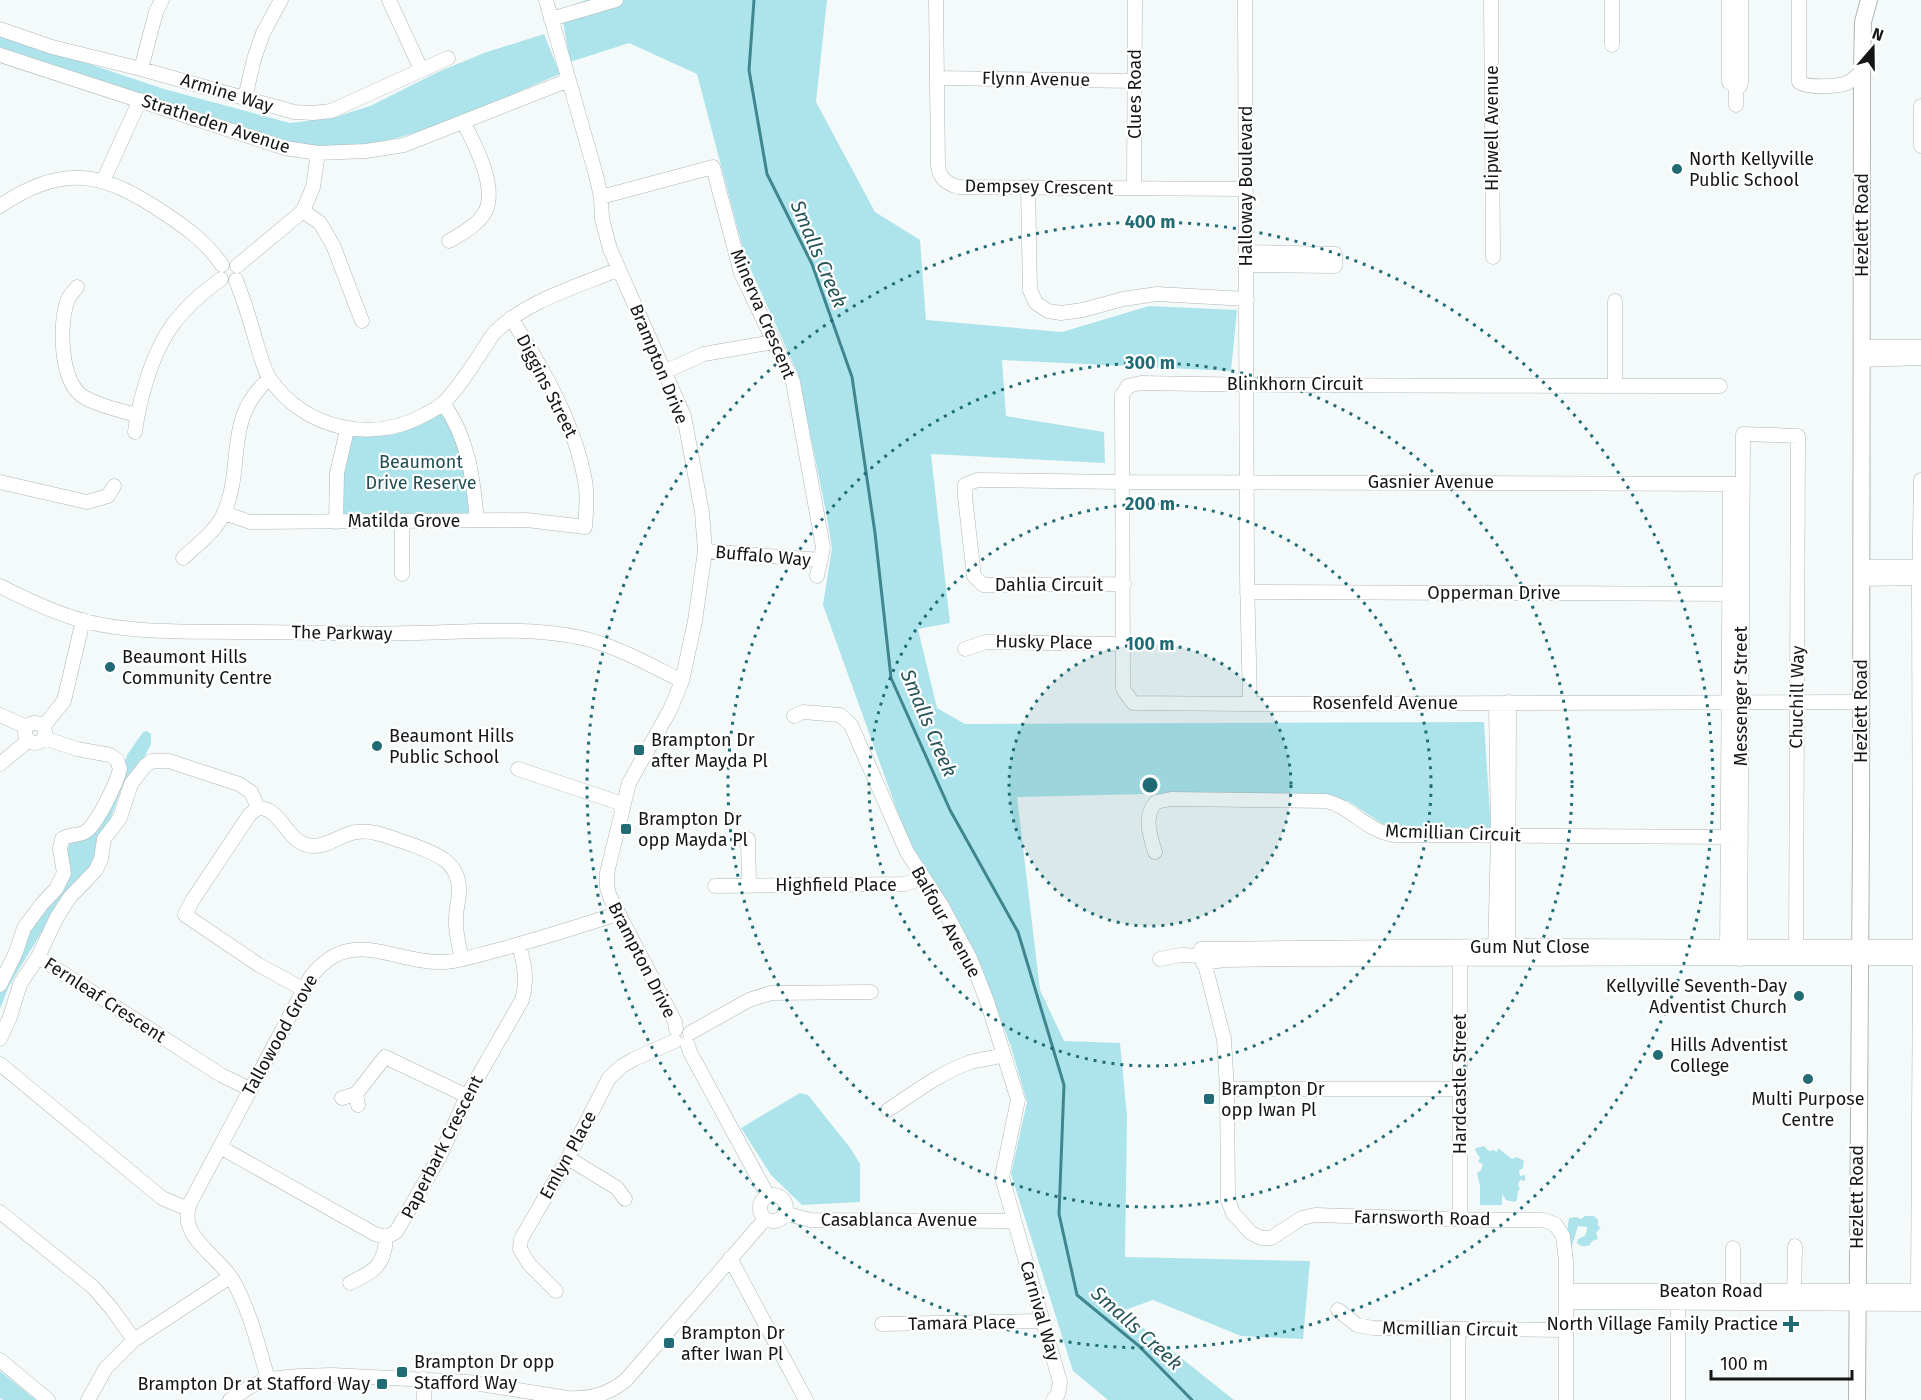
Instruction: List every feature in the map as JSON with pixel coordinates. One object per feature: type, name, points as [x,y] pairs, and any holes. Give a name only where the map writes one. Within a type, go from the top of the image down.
[{"type":"main road","name":"Hezlett Road","points":[[1856,0],[1863,22]]},
{"type":"main road","name":"Hezlett Road","points":[[1857,1400],[1862,70],[1863,22],[1869,0]]},
{"type":"street","points":[[141,69],[156,12],[162,0]]},
{"type":"street","points":[[244,98],[263,33],[282,0]]},
{"type":"street","points":[[389,0],[421,69]]},
{"type":"street","name":"Brampton Drive","points":[[546,0],[601,197],[602,219],[610,249],[684,416],[702,512],[705,551],[695,621],[682,681],[670,710],[634,773],[623,804],[607,887],[617,914],[768,1196]]},
{"type":"street","points":[[552,19],[616,0]]},
{"type":"street","name":"Dempsey Crescent","points":[[936,0],[938,165],[942,178],[951,185],[1078,189],[1134,187],[1246,189]]},
{"type":"street","name":"Clues Road","points":[[1134,187],[1135,0]]},
{"type":"street","name":"Halloway Boulevard","points":[[1245,0],[1248,482]]},
{"type":"street","name":"Hipwell Avenue","points":[[1491,0],[1493,257]]},
{"type":"street","points":[[1612,0],[1612,45]]},
{"type":"street","points":[[1729,0],[1729,81],[1736,87],[1736,105]]},
{"type":"street","points":[[1736,87],[1740,86],[1741,82],[1741,0]]},
{"type":"street","points":[[1799,0],[1799,82],[1806,86],[1845,83],[1862,70]]},
{"type":"street","name":"Armine Way","points":[[0,29],[52,47],[141,69],[276,109],[294,112],[322,112],[351,102],[448,58]]},
{"type":"street","name":"Stratheden Avenue","points":[[0,55],[285,148],[318,153],[366,151],[404,144],[569,81]]},
{"type":"street","name":"Flynn Avenue","points":[[938,78],[1135,81]]},
{"type":"street","points":[[103,181],[140,100]]},
{"type":"street","points":[[1920,146],[1921,106]]},
{"type":"street","points":[[448,242],[476,223],[485,213],[489,200],[475,144],[463,122]]},
{"type":"street","points":[[236,273],[303,212],[313,187],[318,153]]},
{"type":"street","name":"Minerva Crescent","points":[[601,197],[712,167],[741,273],[793,382],[822,537],[823,547],[818,576]]},
{"type":"street","points":[[0,206],[20,192],[63,178],[103,181],[124,187],[202,240],[222,272]]},
{"type":"street","points":[[1028,188],[1030,290],[1036,303],[1048,311],[1060,313],[1083,310],[1123,299],[1158,294],[1247,299]]},
{"type":"street","points":[[303,212],[320,223],[333,244],[362,321]]},
{"type":"street","points":[[1335,254],[1335,266],[1247,259],[1335,254]]},
{"type":"street","points":[[135,432],[137,416],[155,353],[171,325],[230,262],[236,273],[269,379],[298,406],[323,421],[348,430],[381,430],[416,420],[443,403],[494,333],[511,318],[526,308],[619,269]]},
{"type":"street","points":[[77,287],[67,299],[62,346],[66,368],[77,392],[85,398],[137,416]]},
{"type":"street","points":[[1615,301],[1615,385]]},
{"type":"street","name":"Diggins Street","points":[[511,318],[535,356],[574,437],[586,483],[585,527]]},
{"type":"street","points":[[664,372],[704,354],[774,342]]},
{"type":"street","points":[[1862,353],[1921,347]]},
{"type":"street","points":[[1862,353],[1921,358]]},
{"type":"street","points":[[183,558],[203,540],[224,513],[231,485],[241,420],[254,394],[269,379]]},
{"type":"street","name":"Blinkhorn Circuit","points":[[1123,644],[1122,395],[1128,386],[1141,383],[1247,379],[1720,386]]},
{"type":"street","points":[[443,403],[450,412],[467,451],[477,520]]},
{"type":"street","points":[[336,522],[337,473],[348,430]]},
{"type":"street","name":"Chuchill Way","points":[[1743,434],[1798,436],[1796,953]]},
{"type":"street","name":"Messenger Street","points":[[1734,953],[1736,484],[1743,434]]},
{"type":"street","name":"Dahlia Circuit","points":[[1121,482],[976,480],[965,485],[965,497],[974,576],[983,585],[1124,584]]},
{"type":"street","points":[[1920,1296],[1921,480]]},
{"type":"street","points":[[0,482],[87,502],[108,496],[114,486]]},
{"type":"street","name":"Gasnier Avenue","points":[[1121,482],[1736,484]]},
{"type":"street","points":[[1248,482],[1247,592],[1250,704]]},
{"type":"street","name":"Matilda Grove","points":[[224,513],[250,522],[527,520],[585,527]]},
{"type":"street","points":[[402,522],[402,574]]},
{"type":"street","name":"Buffalo Way","points":[[705,551],[820,560]]},
{"type":"street","points":[[1861,573],[1920,573]]},
{"type":"street","name":"The Parkway","points":[[0,586],[37,604],[84,620],[104,625],[158,631],[401,634],[484,631],[542,633],[581,638],[599,643],[682,681]]},
{"type":"street","name":"Opperman Drive","points":[[1247,592],[1736,594]]},
{"type":"street","points":[[43,732],[64,701],[84,620]]},
{"type":"street","name":"Husky Place","points":[[966,649],[986,642],[1123,644]]},
{"type":"street","name":"Rosenfeld Avenue","points":[[1123,644],[1123,689],[1133,703],[1860,702]]},
{"type":"street","points":[[1501,953],[1502,702]]},
{"type":"street","name":"Balfour Avenue","points":[[794,716],[803,712],[840,715],[852,725],[907,852],[942,906],[970,958],[987,1001],[1017,1100],[1002,1177],[1014,1221]]},
{"type":"street","points":[[0,715],[28,733]]},
{"type":"street","points":[[0,764],[35,723],[43,732],[77,748],[114,757],[120,769],[94,822],[85,832],[62,839],[60,849],[64,873],[56,889],[24,928],[16,952],[0,985]]},
{"type":"street","points":[[38,957],[63,906],[99,864],[104,839],[120,818],[128,791],[135,778],[152,761],[169,761],[239,784],[251,792],[258,808]]},
{"type":"street","points":[[518,769],[623,804]]},
{"type":"street","name":"Mcmillian Circuit","points":[[1155,852],[1150,837],[1150,813],[1156,802],[1171,799],[1326,801],[1345,808],[1365,824],[1386,834],[1734,837]]},
{"type":"street","points":[[303,989],[259,964],[185,915],[250,814],[258,808],[270,810],[297,840],[310,846],[318,846],[357,831],[368,832],[390,837],[442,857],[449,862],[458,878],[456,920],[462,959]]},
{"type":"street","name":"Highfield Place","points":[[748,839],[749,885]]},
{"type":"street","name":"Highfield Place","points":[[715,886],[905,884],[923,878]]},
{"type":"street","name":"Tallowood Grove","points":[[188,1209],[303,989],[319,966],[338,953],[350,950],[379,951],[432,962],[462,959],[617,914]]},
{"type":"street","name":"Paperbark Crescent","points":[[220,1147],[375,1234],[386,1237],[396,1232],[440,1156],[467,1096],[522,1000],[526,971],[519,944]]},
{"type":"street","name":"Gum Nut Close","points":[[1160,959],[1181,955],[1921,952]]},
{"type":"street","name":"Hardcastle Street","points":[[1460,954],[1460,1219]]},
{"type":"street","points":[[1202,956],[1221,1026],[1227,1089],[1460,1089]]},
{"type":"street","name":"Fernleaf Crescent","points":[[0,1039],[21,984],[38,957],[221,1075],[250,1089]]},
{"type":"street","name":"Emlyn Place","points":[[556,1291],[529,1264],[520,1249],[521,1239],[568,1158],[609,1078],[634,1059],[749,1000],[771,993],[872,992]]},
{"type":"street","points":[[888,1110],[951,1071],[971,1062],[1004,1055]]},
{"type":"street","points":[[342,1098],[357,1100],[385,1057],[467,1096]]},
{"type":"street","points":[[0,1064],[153,1191],[170,1203],[188,1209],[188,1223],[195,1238],[230,1277],[239,1293],[253,1328],[268,1379]]},
{"type":"street","name":"Farnsworth Road","points":[[1227,1089],[1227,1190],[1230,1205],[1233,1213],[1257,1237],[1271,1238],[1302,1218],[1315,1215],[1543,1220],[1555,1224],[1560,1229],[1565,1245],[1566,1296]]},
{"type":"street","points":[[568,1158],[616,1188],[625,1199]]},
{"type":"street","points":[[768,1196],[774,1196],[783,1201],[784,1214],[778,1220],[765,1219],[761,1214],[760,1205],[768,1196]]},
{"type":"street","points":[[0,1212],[93,1287],[134,1340]]},
{"type":"street","name":"Casablanca Avenue","points":[[784,1214],[810,1220],[1014,1221]]},
{"type":"street","points":[[230,1400],[251,1386],[268,1379],[332,1375],[468,1382],[575,1398],[597,1397],[608,1392],[633,1372],[765,1219]]},
{"type":"street","name":"Carnival Way","points":[[1014,1221],[1060,1382],[1058,1394],[1053,1400]]},
{"type":"street","points":[[350,1283],[375,1270],[381,1263],[386,1237]]},
{"type":"street","points":[[1794,1297],[1795,1246]]},
{"type":"street","points":[[1733,1248],[1733,1298]]},
{"type":"street","points":[[730,1258],[806,1400]]},
{"type":"street","points":[[88,1400],[106,1368],[134,1340],[230,1277]]},
{"type":"street","points":[[1566,1296],[1566,1400]]},
{"type":"street","name":"Beaton Road","points":[[1566,1296],[1733,1298],[1920,1296]]},
{"type":"street","points":[[1678,1297],[1678,1400]]},
{"type":"street","name":"Mcmillian Circuit","points":[[1338,1310],[1357,1325],[1373,1328],[1566,1330]]},
{"type":"street","name":"Tamara Place","points":[[882,1324],[1042,1321]]},
{"type":"street","points":[[1458,1329],[1458,1400]]},
{"type":"street","points":[[0,1360],[48,1400]]},
{"type":"street","points":[[424,1380],[424,1400]]},
{"type":"green space","points":[[586,0],[827,0],[816,102],[875,212],[920,240],[926,320],[1062,332],[1149,306],[1237,310],[1231,371],[1002,360],[1006,416],[1104,432],[1105,463],[931,454],[950,623],[918,629],[937,708],[965,724],[1484,722],[1491,829],[1387,827],[1348,801],[1146,794],[1017,797],[1040,990],[1064,1041],[1120,1043],[1127,1116],[1125,1257],[1310,1261],[1303,1339],[1241,1336],[1153,1300],[1122,1311],[1234,1400],[1108,1400],[1073,1371],[1011,1174],[1027,1102],[1011,1047],[979,961],[908,841],[823,605],[832,548],[798,374],[745,257],[697,74],[629,43],[570,62],[561,10]]},
{"type":"green space","points":[[0,34],[164,89],[290,123],[332,118],[370,106],[438,72],[484,53],[544,34],[560,74],[454,119],[398,138],[371,144],[323,147],[257,136],[0,47]]},
{"type":"green space","name":"Beaumont Drive Reserve","points":[[436,412],[445,413],[462,447],[471,512],[465,516],[342,518],[339,489],[349,439],[357,434]]},
{"type":"green space","points":[[147,731],[151,734],[151,744],[145,756],[123,784],[96,860],[73,884],[47,923],[9,986],[0,1009],[0,993],[70,842],[120,777],[127,755],[143,732]]},
{"type":"green space","points":[[800,1093],[808,1095],[851,1149],[860,1164],[860,1202],[802,1205],[771,1175],[741,1128]]},
{"type":"green space","points":[[1484,1146],[1489,1151],[1497,1152],[1498,1148],[1512,1159],[1517,1157],[1524,1161],[1523,1168],[1519,1171],[1520,1176],[1525,1175],[1525,1181],[1520,1180],[1518,1185],[1520,1189],[1515,1202],[1506,1200],[1502,1194],[1502,1205],[1480,1205],[1477,1173],[1483,1164],[1478,1162],[1480,1158],[1475,1150]]},
{"type":"green space","points":[[1585,1216],[1594,1216],[1598,1220],[1598,1226],[1601,1227],[1596,1233],[1598,1239],[1592,1241],[1590,1245],[1580,1245],[1577,1243],[1578,1239],[1585,1236],[1587,1227],[1578,1226],[1570,1247],[1566,1242],[1569,1218],[1581,1219]]},
{"type":"green space","points":[[0,1371],[36,1400],[3,1400],[0,1398]]},
{"type":"waterway","name":"Smalls Creek","points":[[754,0],[749,70],[767,174],[812,264],[852,377],[875,533],[891,678],[950,810],[1018,932],[1064,1085],[1059,1214],[1077,1295],[1139,1346],[1192,1400]]},
{"type":"place","name":"North Kellyville Public School","points":[[1677,169]]},
{"type":"place","name":"Beaumont Hills Community Centre","points":[[110,667]]},
{"type":"place","name":"Beaumont Hills Public School","points":[[377,746]]},
{"type":"place","name":"Brampton Dr after Mayda Pl","points":[[639,750]]},
{"type":"place","name":"Brampton Dr opp Mayda Pl","points":[[626,829]]},
{"type":"place","name":"Kellyville Seventh-Day Adventist Church","points":[[1799,996]]},
{"type":"place","name":"Hills Adventist College","points":[[1658,1055]]},
{"type":"place","name":"Multi Purpose Centre","points":[[1808,1079]]},
{"type":"place","name":"Brampton Dr opp Iwan Pl","points":[[1209,1099]]},
{"type":"place","name":"North Village Family Practice","points":[[1791,1324]]},
{"type":"place","name":"Brampton Dr after Iwan Pl","points":[[669,1343]]},
{"type":"place","name":"Brampton Dr opp Stafford Way","points":[[402,1372]]},
{"type":"place","name":"Brampton Dr at Stafford Way","points":[[382,1384]]}]
